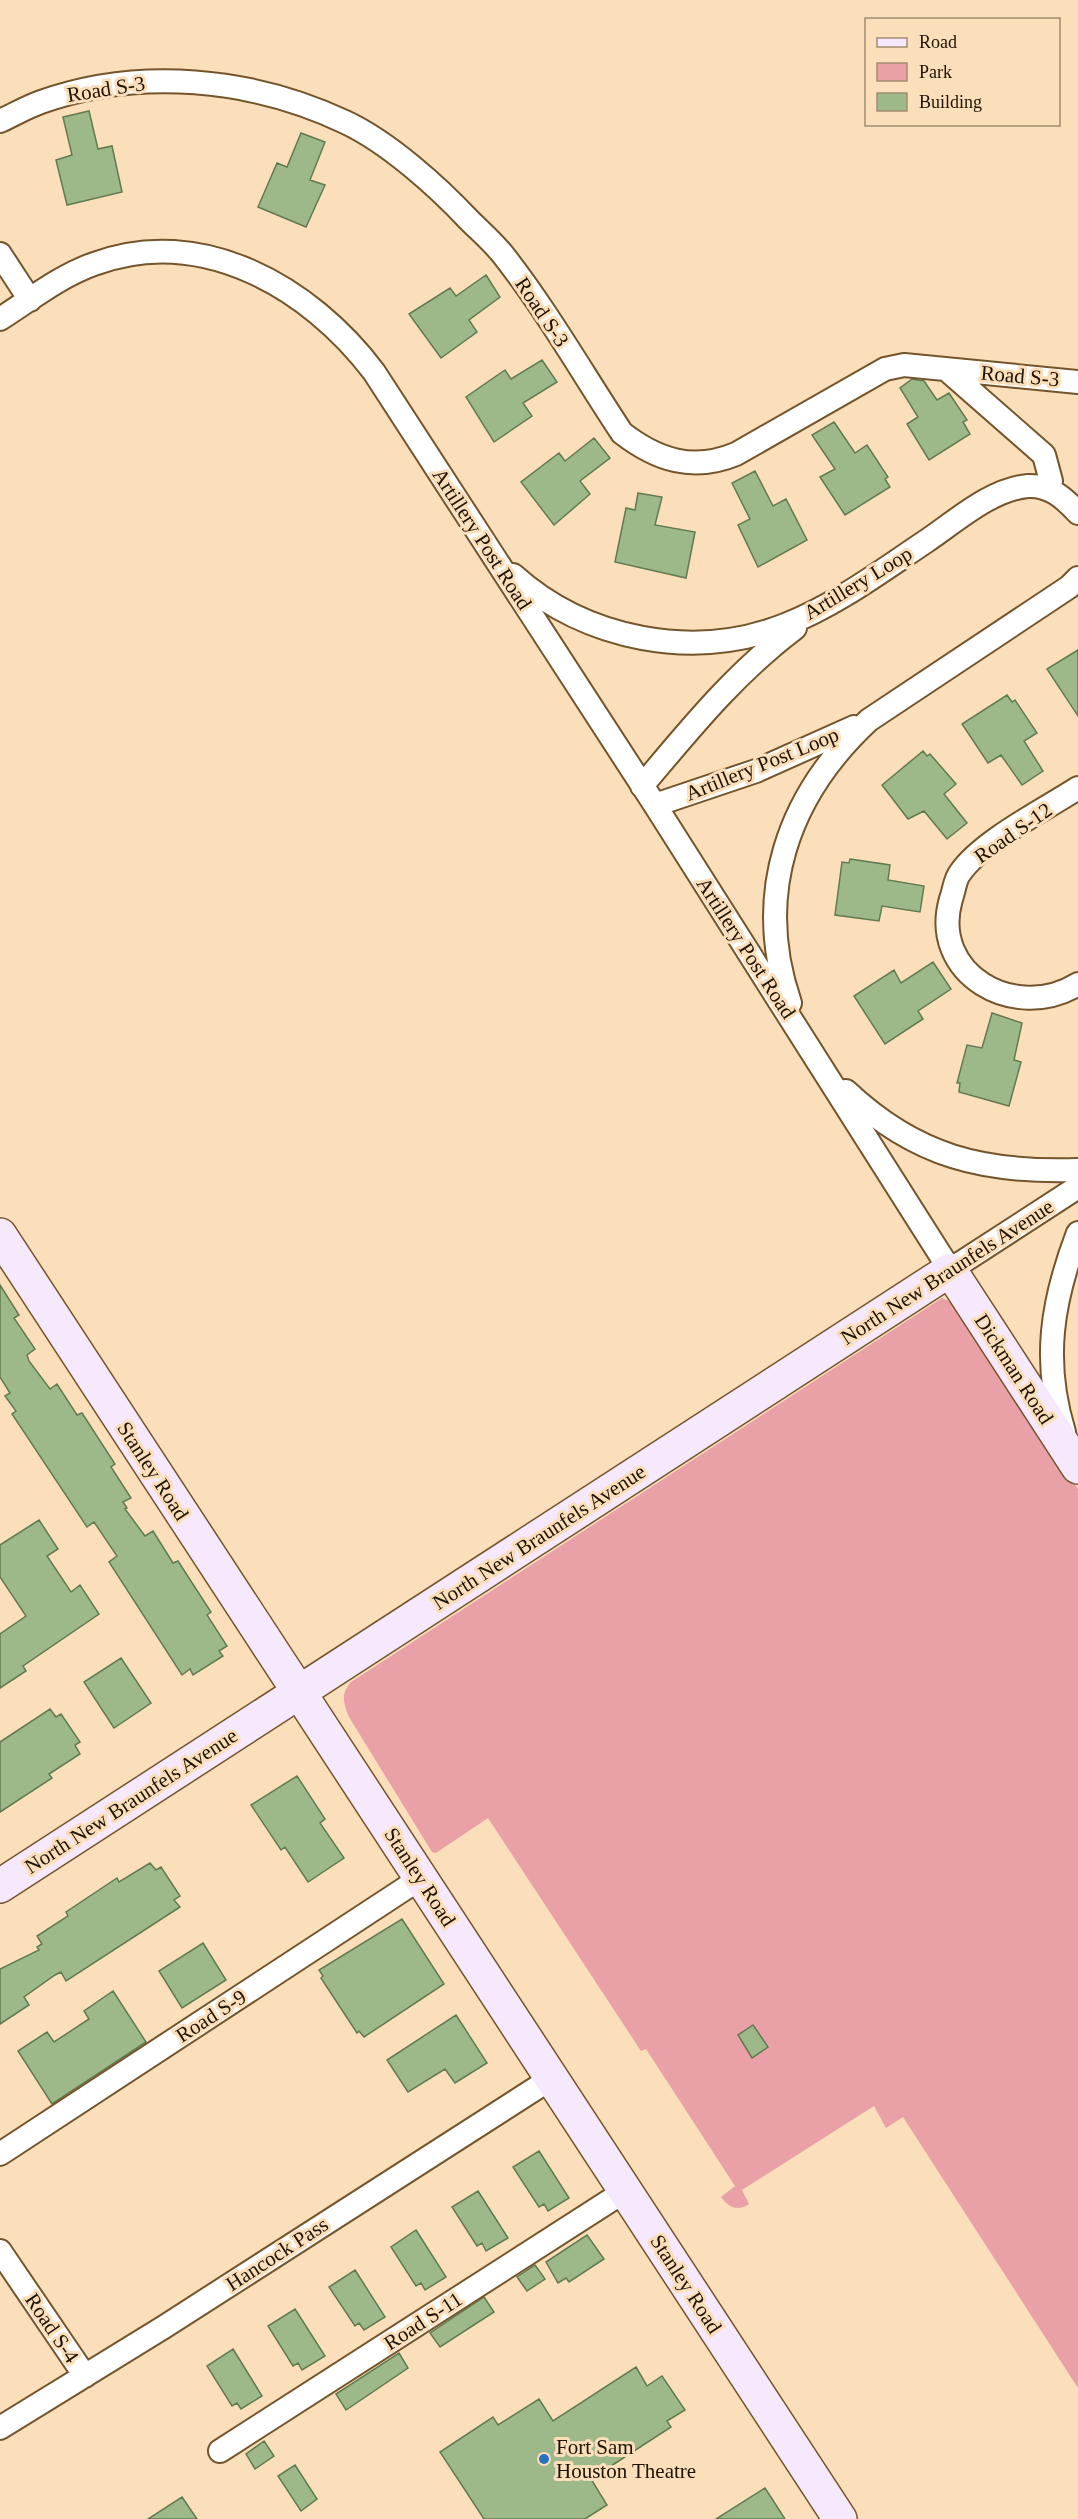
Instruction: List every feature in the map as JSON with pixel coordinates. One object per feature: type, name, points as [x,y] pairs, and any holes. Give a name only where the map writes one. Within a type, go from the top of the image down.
[{"type":"street","name":"Road S-3","points":[[0,121],[39,102],[69,93],[112,85],[159,82],[206,83],[252,89],[347,123],[398,156],[442,192],[503,255],[622,433],[646,452],[686,464],[726,458],[736,454],[885,369],[904,365],[1078,382]]},
{"type":"street","name":"Artillery Post Road","points":[[0,319],[57,282],[93,264],[151,250],[220,260],[279,285],[316,310],[357,350],[655,806],[950,1270]]},
{"type":"street","points":[[0,254],[30,300]]},
{"type":"street","points":[[947,370],[1044,454],[1051,481],[1048,489],[1066,501],[1078,513]]},
{"type":"street","name":"Artillery Loop","points":[[495,559],[523,584],[571,614],[624,634],[673,642],[729,640],[757,634],[820,609],[993,497],[1028,486],[1048,489]]},
{"type":"street","points":[[800,1033],[780,968],[776,941],[777,888],[788,838],[810,789],[842,746],[869,720],[1069,587],[1078,578]]},
{"type":"street","name":"Artillery Post Loop","points":[[642,786],[715,699],[758,656],[820,609]]},
{"type":"street","name":"Artillery Post Loop","points":[[655,806],[756,771],[869,720]]},
{"type":"street","name":"Road S-12","points":[[1078,788],[983,849],[959,874],[946,915],[952,949],[970,976],[999,994],[1037,1000],[1065,992],[1078,984]]},
{"type":"street","name":"Artillery Post Road","points":[[824,1070],[886,1125],[931,1150],[955,1159],[1006,1169],[1078,1170]]},
{"type":"street","name":"North New Braunfels Avenue","points":[[0,1886],[1078,1187]]},
{"type":"street","name":"Dickman Road","points":[[1078,1233],[1062,1274],[1054,1311],[1051,1365],[1060,1419],[1078,1467]]},
{"type":"street","name":"Stanley Road","points":[[0,1235],[840,2519]]},
{"type":"street","name":"Dickman Road","points":[[950,1270],[1078,1467]]},
{"type":"street","name":"Road S-9","points":[[0,2154],[421,1878]]},
{"type":"street","name":"Hancock Pass","points":[[0,2428],[552,2078]]},
{"type":"street","name":"Road S-11","points":[[220,2451],[625,2191]]},
{"type":"street","name":"Road S-4","points":[[0,2251],[84,2376]]},
{"type":"green space","points":[[942,1298],[960,1306],[1078,1489],[1078,2388],[903,2117],[886,2128],[874,2106],[742,2190],[749,2204],[737,2208],[727,2203],[721,2197],[735,2186],[646,2049],[641,2051],[488,1818],[436,1853],[432,1852],[349,1717],[344,1699],[345,1691],[351,1682]]},
{"type":"building","points":[[89,111],[98,149],[112,146],[122,192],[67,205],[56,160],[72,155],[63,117]]},
{"type":"building","points":[[301,133],[325,142],[310,180],[325,185],[306,227],[258,207],[277,163],[287,167]]},
{"type":"building","points":[[486,275],[500,297],[469,320],[477,332],[441,358],[409,314],[450,288],[456,296]]},
{"type":"building","points":[[542,360],[557,382],[523,403],[532,416],[494,442],[466,397],[505,370],[511,379]]},
{"type":"building","points":[[912,379],[924,381],[937,400],[949,393],[967,420],[963,422],[970,434],[929,460],[907,424],[918,417],[900,388]]},
{"type":"building","points":[[834,422],[855,453],[867,445],[888,477],[885,479],[890,487],[845,515],[820,477],[835,469],[812,435]]},
{"type":"building","points":[[594,438],[610,458],[580,481],[590,494],[554,525],[521,482],[559,453],[565,461]]},
{"type":"building","points":[[755,471],[773,506],[786,499],[807,540],[758,567],[738,525],[750,519],[732,483]]},
{"type":"building","points":[[638,493],[662,497],[655,525],[695,532],[686,578],[615,562],[626,508],[635,510]]},
{"type":"building","points":[[1078,650],[1078,716],[1047,669]]},
{"type":"building","points":[[1007,695],[1012,702],[1015,700],[1037,733],[1024,741],[1043,771],[1022,785],[1001,755],[988,763],[962,724]]},
{"type":"building","points":[[923,751],[927,756],[930,754],[956,784],[944,794],[967,823],[947,839],[924,811],[908,819],[882,785]]},
{"type":"building","points":[[850,859],[890,865],[888,880],[924,886],[920,912],[882,906],[879,921],[835,915],[842,862],[849,863]]},
{"type":"building","points":[[933,962],[951,989],[918,1011],[923,1019],[885,1044],[854,996],[894,970],[901,983]]},
{"type":"building","points":[[992,1013],[1022,1023],[1014,1060],[1021,1062],[1009,1106],[959,1092],[960,1083],[957,1083],[967,1045],[982,1048]]},
{"type":"building","points":[[0,1285],[19,1315],[14,1318],[35,1349],[27,1355],[29,1361],[50,1389],[57,1384],[77,1415],[82,1413],[115,1464],[111,1467],[131,1498],[123,1502],[127,1508],[125,1509],[145,1536],[153,1531],[173,1563],[178,1561],[211,1612],[207,1615],[227,1646],[219,1651],[223,1656],[193,1675],[190,1669],[182,1675],[109,1562],[117,1556],[94,1522],[87,1527],[12,1414],[16,1411],[5,1396],[10,1393],[0,1377]]},
{"type":"building","points":[[39,1520],[58,1549],[47,1556],[71,1592],[80,1585],[99,1614],[23,1666],[26,1671],[0,1688],[0,1634],[26,1616],[0,1577],[0,1545]]},
{"type":"building","points":[[121,1658],[151,1703],[114,1728],[84,1682]]},
{"type":"building","points":[[50,1709],[56,1717],[61,1714],[80,1742],[75,1745],[80,1754],[49,1774],[52,1778],[0,1812],[0,1742]]},
{"type":"building","points":[[297,1776],[325,1819],[320,1823],[344,1858],[308,1882],[285,1847],[281,1850],[251,1805]]},
{"type":"building","points":[[150,1863],[156,1870],[161,1867],[180,1896],[174,1900],[180,1907],[66,1981],[61,1972],[55,1975],[24,1997],[29,2005],[0,2024],[0,1969],[39,1950],[37,1947],[42,1944],[37,1936],[68,1916],[66,1912],[117,1878],[119,1882]]},
{"type":"building","points":[[402,1919],[444,1984],[364,2037],[359,2031],[357,2033],[321,1978],[323,1976],[319,1970]]},
{"type":"building","points":[[203,1943],[226,1980],[182,2008],[159,1971]]},
{"type":"building","points":[[113,1991],[146,2042],[52,2104],[18,2051],[47,2032],[54,2042],[89,2019],[84,2011]]},
{"type":"building","points":[[456,2015],[487,2063],[455,2083],[445,2069],[408,2092],[387,2060]]},
{"type":"building","points":[[753,2025],[768,2047],[752,2058],[738,2035]]},
{"type":"building","points":[[539,2151],[569,2198],[548,2211],[544,2204],[539,2207],[513,2167]]},
{"type":"building","points":[[478,2191],[508,2238],[486,2251],[482,2243],[477,2246],[452,2207]]},
{"type":"building","points":[[416,2230],[446,2277],[425,2290],[421,2283],[416,2286],[391,2247]]},
{"type":"building","points":[[587,2235],[604,2259],[569,2282],[566,2278],[558,2283],[546,2262]]},
{"type":"building","points":[[535,2265],[545,2279],[527,2291],[517,2277]]},
{"type":"building","points":[[355,2270],[385,2317],[364,2330],[359,2323],[355,2326],[329,2287]]},
{"type":"building","points":[[484,2297],[494,2312],[440,2347],[430,2333]]},
{"type":"building","points":[[295,2309],[325,2356],[302,2370],[298,2363],[293,2366],[268,2326]]},
{"type":"building","points":[[233,2349],[262,2396],[241,2409],[237,2403],[232,2406],[207,2366]]},
{"type":"building","points":[[399,2353],[408,2368],[346,2410],[336,2394]]},
{"type":"building","points":[[636,2367],[647,2386],[662,2376],[685,2410],[667,2421],[671,2427],[591,2479],[607,2505],[585,2519],[484,2519],[440,2452],[493,2417],[498,2425],[539,2399],[553,2421]]},
{"type":"building","points":[[264,2441],[274,2456],[255,2469],[246,2454]]},
{"type":"building","points":[[295,2465],[317,2499],[301,2511],[278,2476]]},
{"type":"building","points":[[765,2488],[785,2519],[716,2519]]},
{"type":"building","points":[[182,2497],[197,2519],[148,2519]]},
{"type":"place","name":"Fort Sam Houston Theatre","points":[[544,2459]]}]
